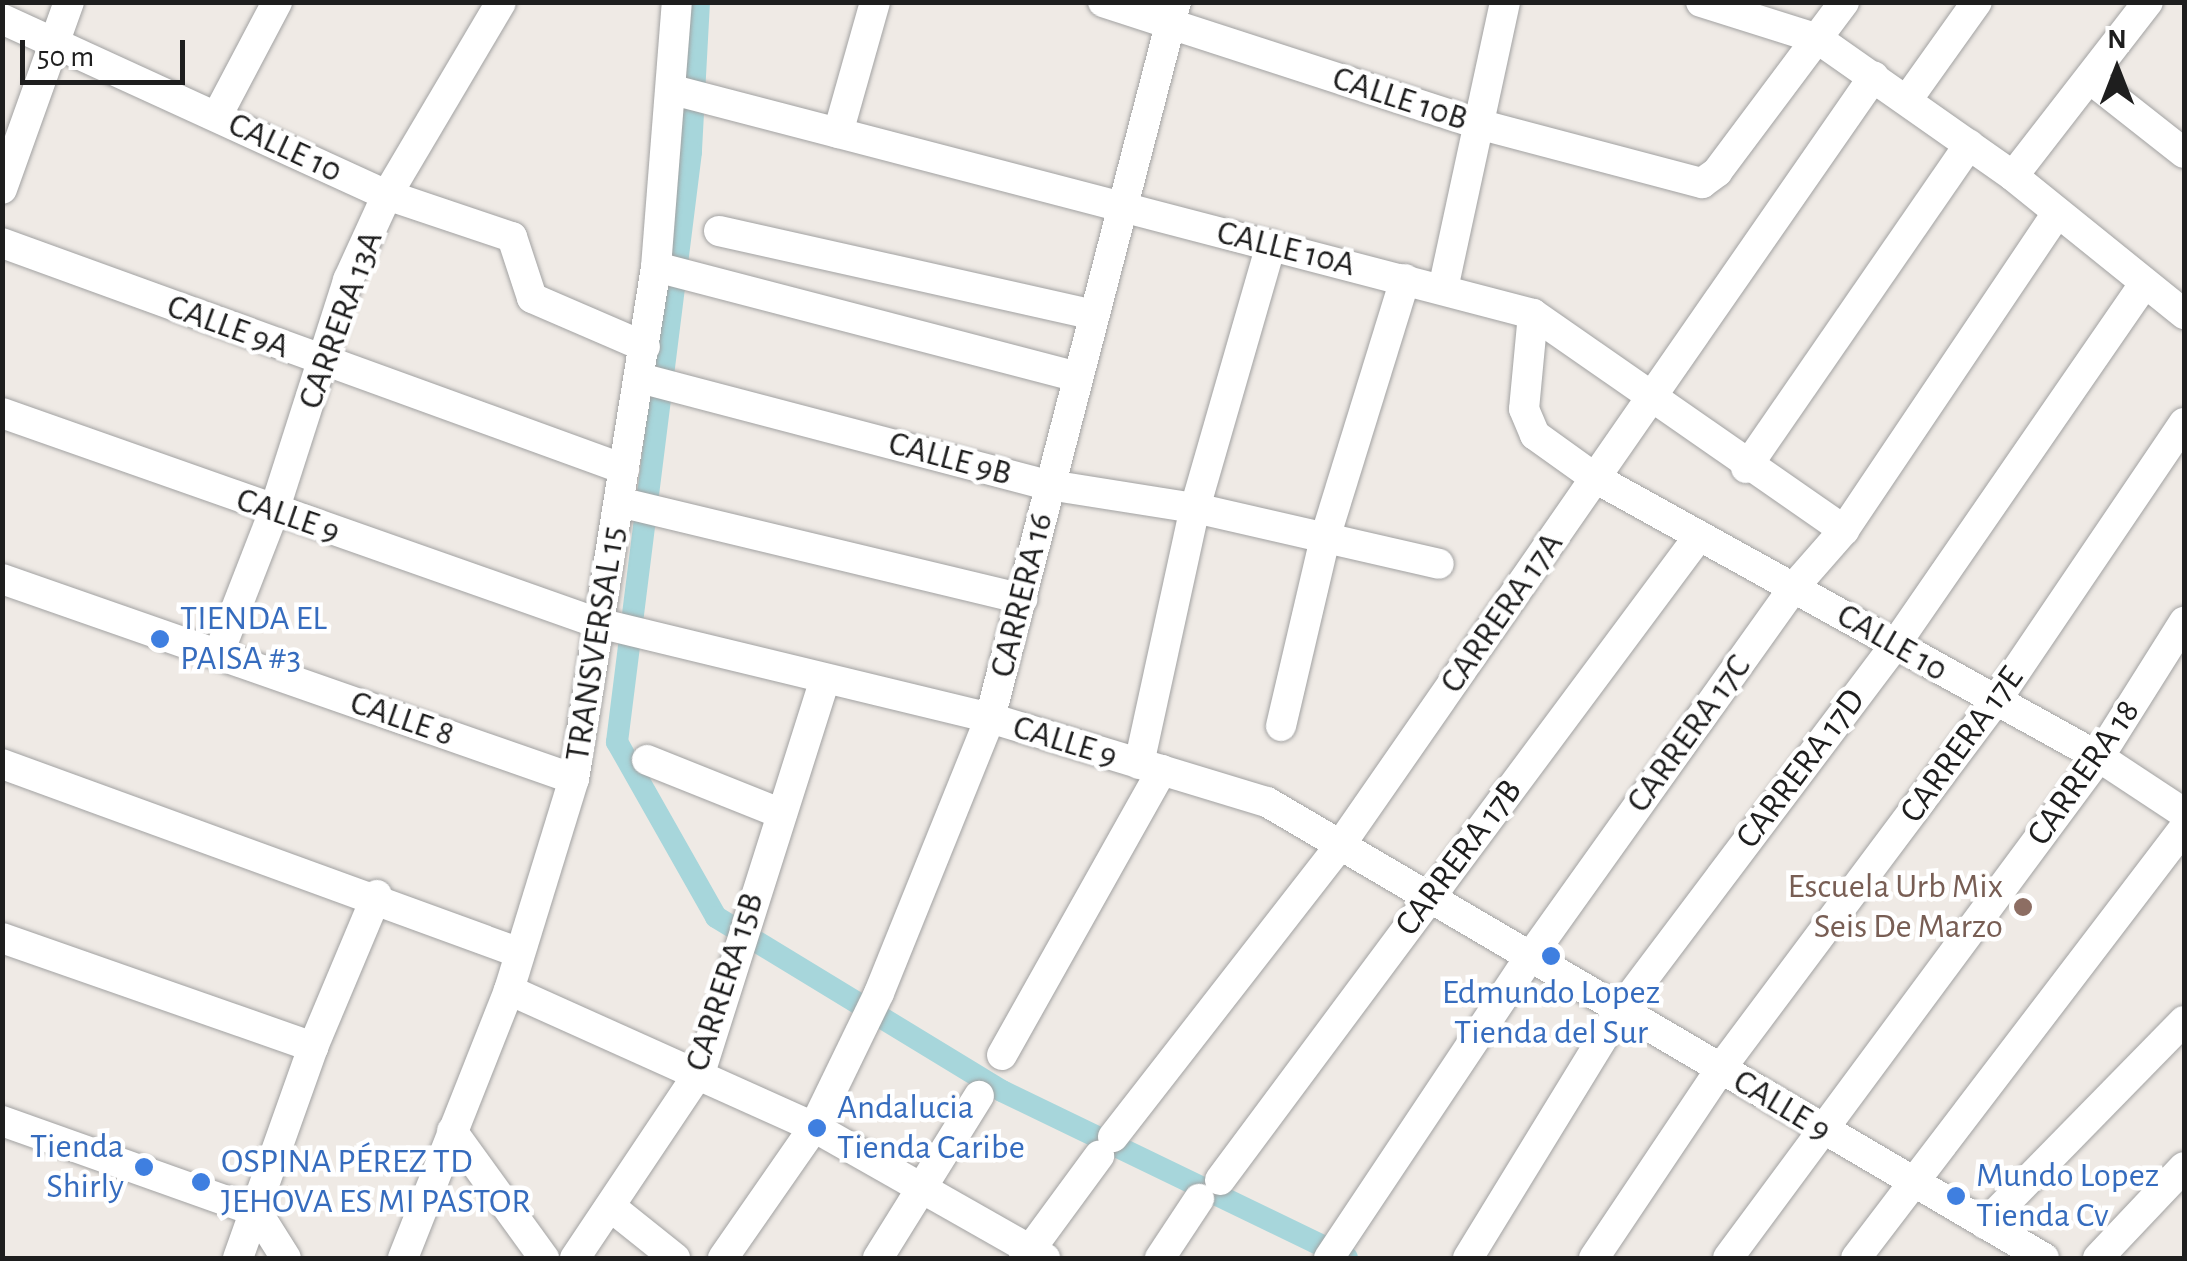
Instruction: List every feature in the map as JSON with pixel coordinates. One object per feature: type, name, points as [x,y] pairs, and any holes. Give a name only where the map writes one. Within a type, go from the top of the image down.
[{"type":"street","points":[[2,188],[52,39],[69,2]]},
{"type":"street","points":[[217,116],[277,2]]},
{"type":"street","name":"CARRERA 13A","points":[[218,655],[274,511],[348,280],[387,195],[501,2]]},
{"type":"street","name":"TRANSVERSAL 15","points":[[403,1258],[509,990],[517,952],[574,779],[606,625],[640,507],[624,469],[654,382],[645,347],[669,270],[686,93],[677,2]]},
{"type":"street","points":[[838,133],[875,2]]},
{"type":"street","name":"CALLE 10B","points":[[1103,2],[1173,14],[1478,124],[1702,183],[1717,172],[1818,39]]},
{"type":"street","points":[[1443,289],[1505,2]]},
{"type":"street","points":[[1701,2],[1818,39],[2013,176],[2143,285],[2184,314]]},
{"type":"street","points":[[1818,39],[1844,2]]},
{"type":"street","points":[[1907,100],[1978,2]]},
{"type":"street","points":[[2013,176],[2148,2]]},
{"type":"street","name":"CARRERA 16","points":[[724,1258],[814,1126],[879,993],[990,718],[1173,14]]},
{"type":"street","name":"CALLE 10","points":[[2,19],[387,195],[512,236],[532,298],[645,347]]},
{"type":"street","name":"CARRERA 17A","points":[[1033,1256],[1106,1146],[1340,847],[1874,76]]},
{"type":"street","points":[[2090,79],[2184,154]]},
{"type":"street","name":"CALLE 10A","points":[[686,93],[1534,314],[1746,468],[1844,530]]},
{"type":"street","points":[[1746,468],[1969,145]]},
{"type":"street","name":"CARRERA 17C","points":[[1333,1250],[1528,960],[1794,587],[1844,530],[2056,214]]},
{"type":"street","points":[[718,231],[1094,315]]},
{"type":"street","name":"CALLE 9A","points":[[2,243],[624,469]]},
{"type":"street","points":[[1002,1055],[1150,767],[1195,508],[1271,245]]},
{"type":"street","points":[[669,270],[1077,377]]},
{"type":"street","points":[[1281,726],[1325,538],[1405,280]]},
{"type":"street","name":"CARRERA 17D","points":[[1468,1258],[1620,1010],[1895,645],[2143,285]]},
{"type":"street","name":"CALLE 10","points":[[1534,314],[1524,409],[1528,424],[1596,478],[2099,757],[2184,813]]},
{"type":"street","name":"CALLE 9B","points":[[654,382],[1049,486],[1195,508],[1439,564]]},
{"type":"street","name":"CALLE 9","points":[[2,413],[606,625],[990,718],[1267,802],[1528,960],[1721,1068],[2038,1257]]},
{"type":"street","name":"CARRERA 17E","points":[[1594,1258],[1721,1068],[1995,702],[2184,423]]},
{"type":"street","points":[[640,507],[1022,599]]},
{"type":"street","name":"CARRERA 17B","points":[[1160,1258],[1698,536]]},
{"type":"street","name":"CALLE 8","points":[[2,579],[574,779]]},
{"type":"street","name":"CARRERA 18","points":[[1728,1258],[2099,757],[2184,622]]},
{"type":"street","name":"CARRERA 15B","points":[[575,1258],[700,1070],[741,933],[826,680]]},
{"type":"street","points":[[646,760],[782,814]]},
{"type":"street","points":[[2,764],[377,895],[517,952]]},
{"type":"street","points":[[1856,1258],[2184,828]]},
{"type":"street","points":[[238,1258],[313,1047],[377,895]]},
{"type":"street","points":[[2,938],[313,1047]]},
{"type":"street","points":[[509,990],[700,1070],[814,1126],[1033,1256]]},
{"type":"street","points":[[1984,1224],[2184,1021]]},
{"type":"street","points":[[878,1258],[979,1096]]},
{"type":"street","points":[[2,1120],[257,1212],[286,1258]]},
{"type":"street","points":[[452,1131],[544,1258]]},
{"type":"street","points":[[2098,1258],[2184,1167]]},
{"type":"street","points":[[612,1207],[676,1258]]},
{"type":"waterway","points":[[699,2],[691,152],[617,742],[716,917],[1002,1091],[1347,1258]]},
{"type":"place","name":"TIENDA EL PAISA #3","points":[[160,639]]},
{"type":"place","name":"Escuela Urb Mix Seis De Marzo","points":[[2023,907]]},
{"type":"place","name":"Edmundo Lopez Tienda del Sur","points":[[1551,956]]},
{"type":"place","name":"Andalucia Tienda Caribe","points":[[817,1128]]},
{"type":"place","name":"Tienda Shirly","points":[[144,1167]]},
{"type":"place","name":"OSPINA PÉREZ TD JEHOVA ES MI PASTOR","points":[[201,1182]]},
{"type":"place","name":"Mundo Lopez Tienda Cv","points":[[1956,1196]]}]
